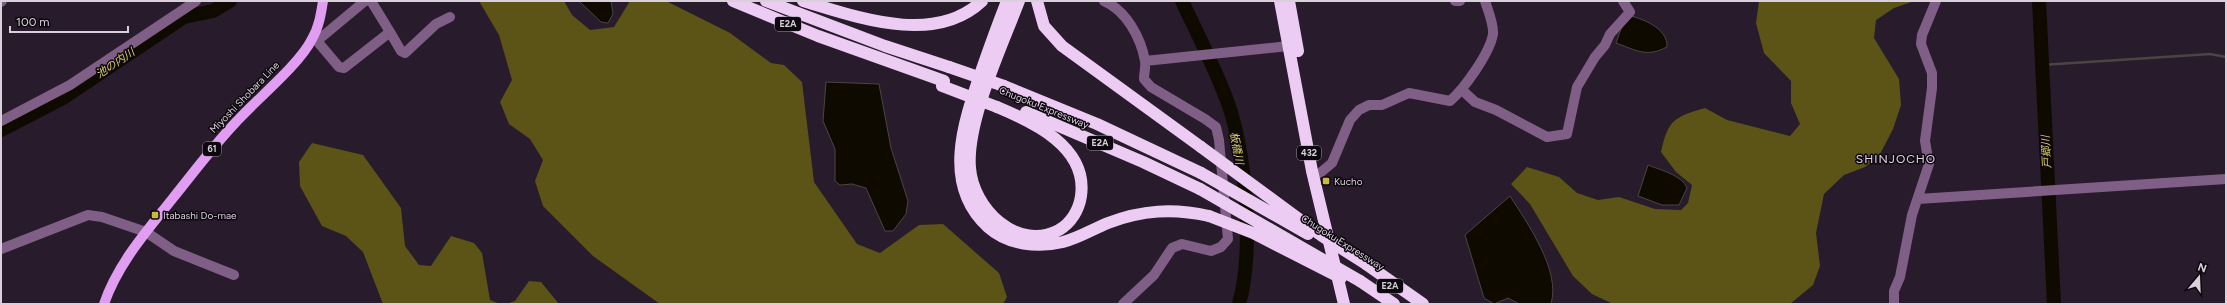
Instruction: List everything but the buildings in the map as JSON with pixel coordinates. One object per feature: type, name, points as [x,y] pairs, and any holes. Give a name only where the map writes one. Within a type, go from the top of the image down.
[{"type":"highway","name":"Chugoku Expressway","points":[[733,1],[844,45],[1079,134],[1200,189],[1394,304]]},
{"type":"highway","name":"Chugoku Expressway","points":[[766,1],[885,46],[1004,86],[1104,127],[1238,192],[1364,266],[1418,304]]},
{"type":"highway","points":[[803,1],[868,18],[914,25],[934,24],[950,20],[964,14],[982,1]]},
{"type":"highway","points":[[1007,1],[970,105],[962,136],[960,165],[961,181],[973,210],[982,222],[993,232],[1007,239],[1033,245],[1063,242],[1114,221],[1147,212],[1171,210],[1208,216],[1252,233],[1359,284],[1387,304]]},
{"type":"highway","points":[[998,104],[1036,125],[1066,147],[1074,160],[1080,173],[1082,188],[1080,202],[1076,214],[1058,230],[1047,234],[1034,235],[1009,229],[989,214],[981,204],[972,181],[970,154],[978,111],[1019,1]]},
{"type":"highway","points":[[1037,1],[1044,26],[1062,46],[1322,236],[1364,266],[1423,304]]},
{"type":"highway","name":"432","points":[[1280,1],[1312,171],[1345,304]]},
{"type":"highway","name":"432","points":[[1289,1],[1320,173],[1346,289],[1345,304]]},
{"type":"main road","name":"Miyoshi Shobara Line","points":[[104,304],[110,286],[121,266],[210,151],[236,121],[315,40],[323,1]]},
{"type":"street","points":[[1,121],[70,85],[196,1]]},
{"type":"street","points":[[365,1],[315,40],[339,67],[344,68],[390,32]]},
{"type":"street","points":[[369,1],[371,1],[401,51],[405,52],[436,24],[450,17]]},
{"type":"street","points":[[1104,1],[1121,12],[1130,24],[1145,61],[1144,79],[1151,87],[1216,127],[1220,140],[1228,239],[1221,247],[1211,251],[1182,244],[1172,248],[1154,275],[1123,304]]},
{"type":"street","points":[[1455,1],[1460,1]]},
{"type":"street","points":[[1320,173],[1332,163],[1350,120],[1360,110],[1369,106],[1382,105],[1409,93],[1450,101],[1462,90],[1479,64],[1493,33],[1485,1]]},
{"type":"street","points":[[1462,90],[1475,102],[1547,136],[1567,134],[1577,87],[1595,57],[1605,45],[1610,34],[1630,12],[1623,1]]},
{"type":"street","points":[[1894,304],[1894,291],[1900,277],[1912,215],[1929,164],[1925,141],[1932,88],[1930,64],[1923,51],[1922,39],[1936,1]]},
{"type":"street","points":[[1145,61],[1289,46]]},
{"type":"street","points":[[1918,199],[2226,179]]},
{"type":"street","points":[[1,249],[88,215],[102,217],[146,232],[174,251],[234,275]]},
{"type":"shaded area","points":[[479,1],[564,1],[572,15],[590,30],[614,27],[630,1],[666,1],[730,33],[771,63],[784,65],[802,82],[814,182],[857,244],[880,253],[919,225],[943,224],[999,273],[1007,297],[1003,304],[660,304],[593,256],[543,206],[535,181],[543,160],[530,139],[509,124],[500,102],[512,80],[499,35]]},
{"type":"shaded area","points":[[579,1],[611,1],[613,14],[608,23],[601,22]]},
{"type":"shaded area","points":[[1759,1],[1914,1],[1894,8],[1876,20],[1874,38],[1899,79],[1901,105],[1893,129],[1879,156],[1865,167],[1844,175],[1824,194],[1816,233],[1820,266],[1813,285],[1790,304],[1613,304],[1592,294],[1573,276],[1530,204],[1511,184],[1527,167],[1559,177],[1577,193],[1598,200],[1619,197],[1655,209],[1681,210],[1688,203],[1692,185],[1676,172],[1661,152],[1667,132],[1674,121],[1686,114],[1705,108],[1727,120],[1790,136],[1800,124],[1791,103],[1791,81],[1764,53],[1756,23]]},
{"type":"shaded area","points":[[1626,15],[1646,21],[1659,29],[1666,40],[1667,47],[1653,52],[1641,52],[1616,43]]},
{"type":"shaded area","points":[[826,82],[879,84],[891,148],[908,201],[906,214],[893,231],[885,231],[866,188],[852,184],[840,185],[835,181],[835,149],[823,121]]},
{"type":"shaded area","points":[[312,143],[363,155],[401,208],[405,246],[419,265],[431,266],[451,236],[474,243],[482,253],[490,300],[500,304],[383,304],[363,252],[346,236],[322,226],[300,186],[299,162]]},
{"type":"shaded area","points":[[1648,165],[1676,176],[1684,183],[1687,188],[1679,205],[1662,205],[1638,196]]},
{"type":"shaded area","points":[[1510,196],[1541,247],[1547,262],[1553,291],[1551,304],[1519,304],[1508,298],[1494,304],[1484,298],[1465,235]]},
{"type":"shaded area","points":[[529,281],[541,282],[559,304],[506,304],[515,301]]},
{"type":"waterway","name":"池の内川","points":[[1,130],[63,98],[184,17],[213,11],[230,1]]},
{"type":"waterway","name":"板橋川","points":[[1182,1],[1223,90],[1234,125],[1239,149],[1246,203],[1247,231],[1244,282],[1239,304]]},
{"type":"waterway","name":"戸郷川","points":[[2039,1],[2054,304]]},
{"type":"waterway","points":[[2042,65],[2210,54],[2226,57]]},
{"type":"place","name":"Kucho","points":[[1326,181]]},
{"type":"place","name":"Itabashi Do-mae","points":[[155,215]]},
{"type":"district","name":"SHINJOCHO","points":[[1896,159]]}]
